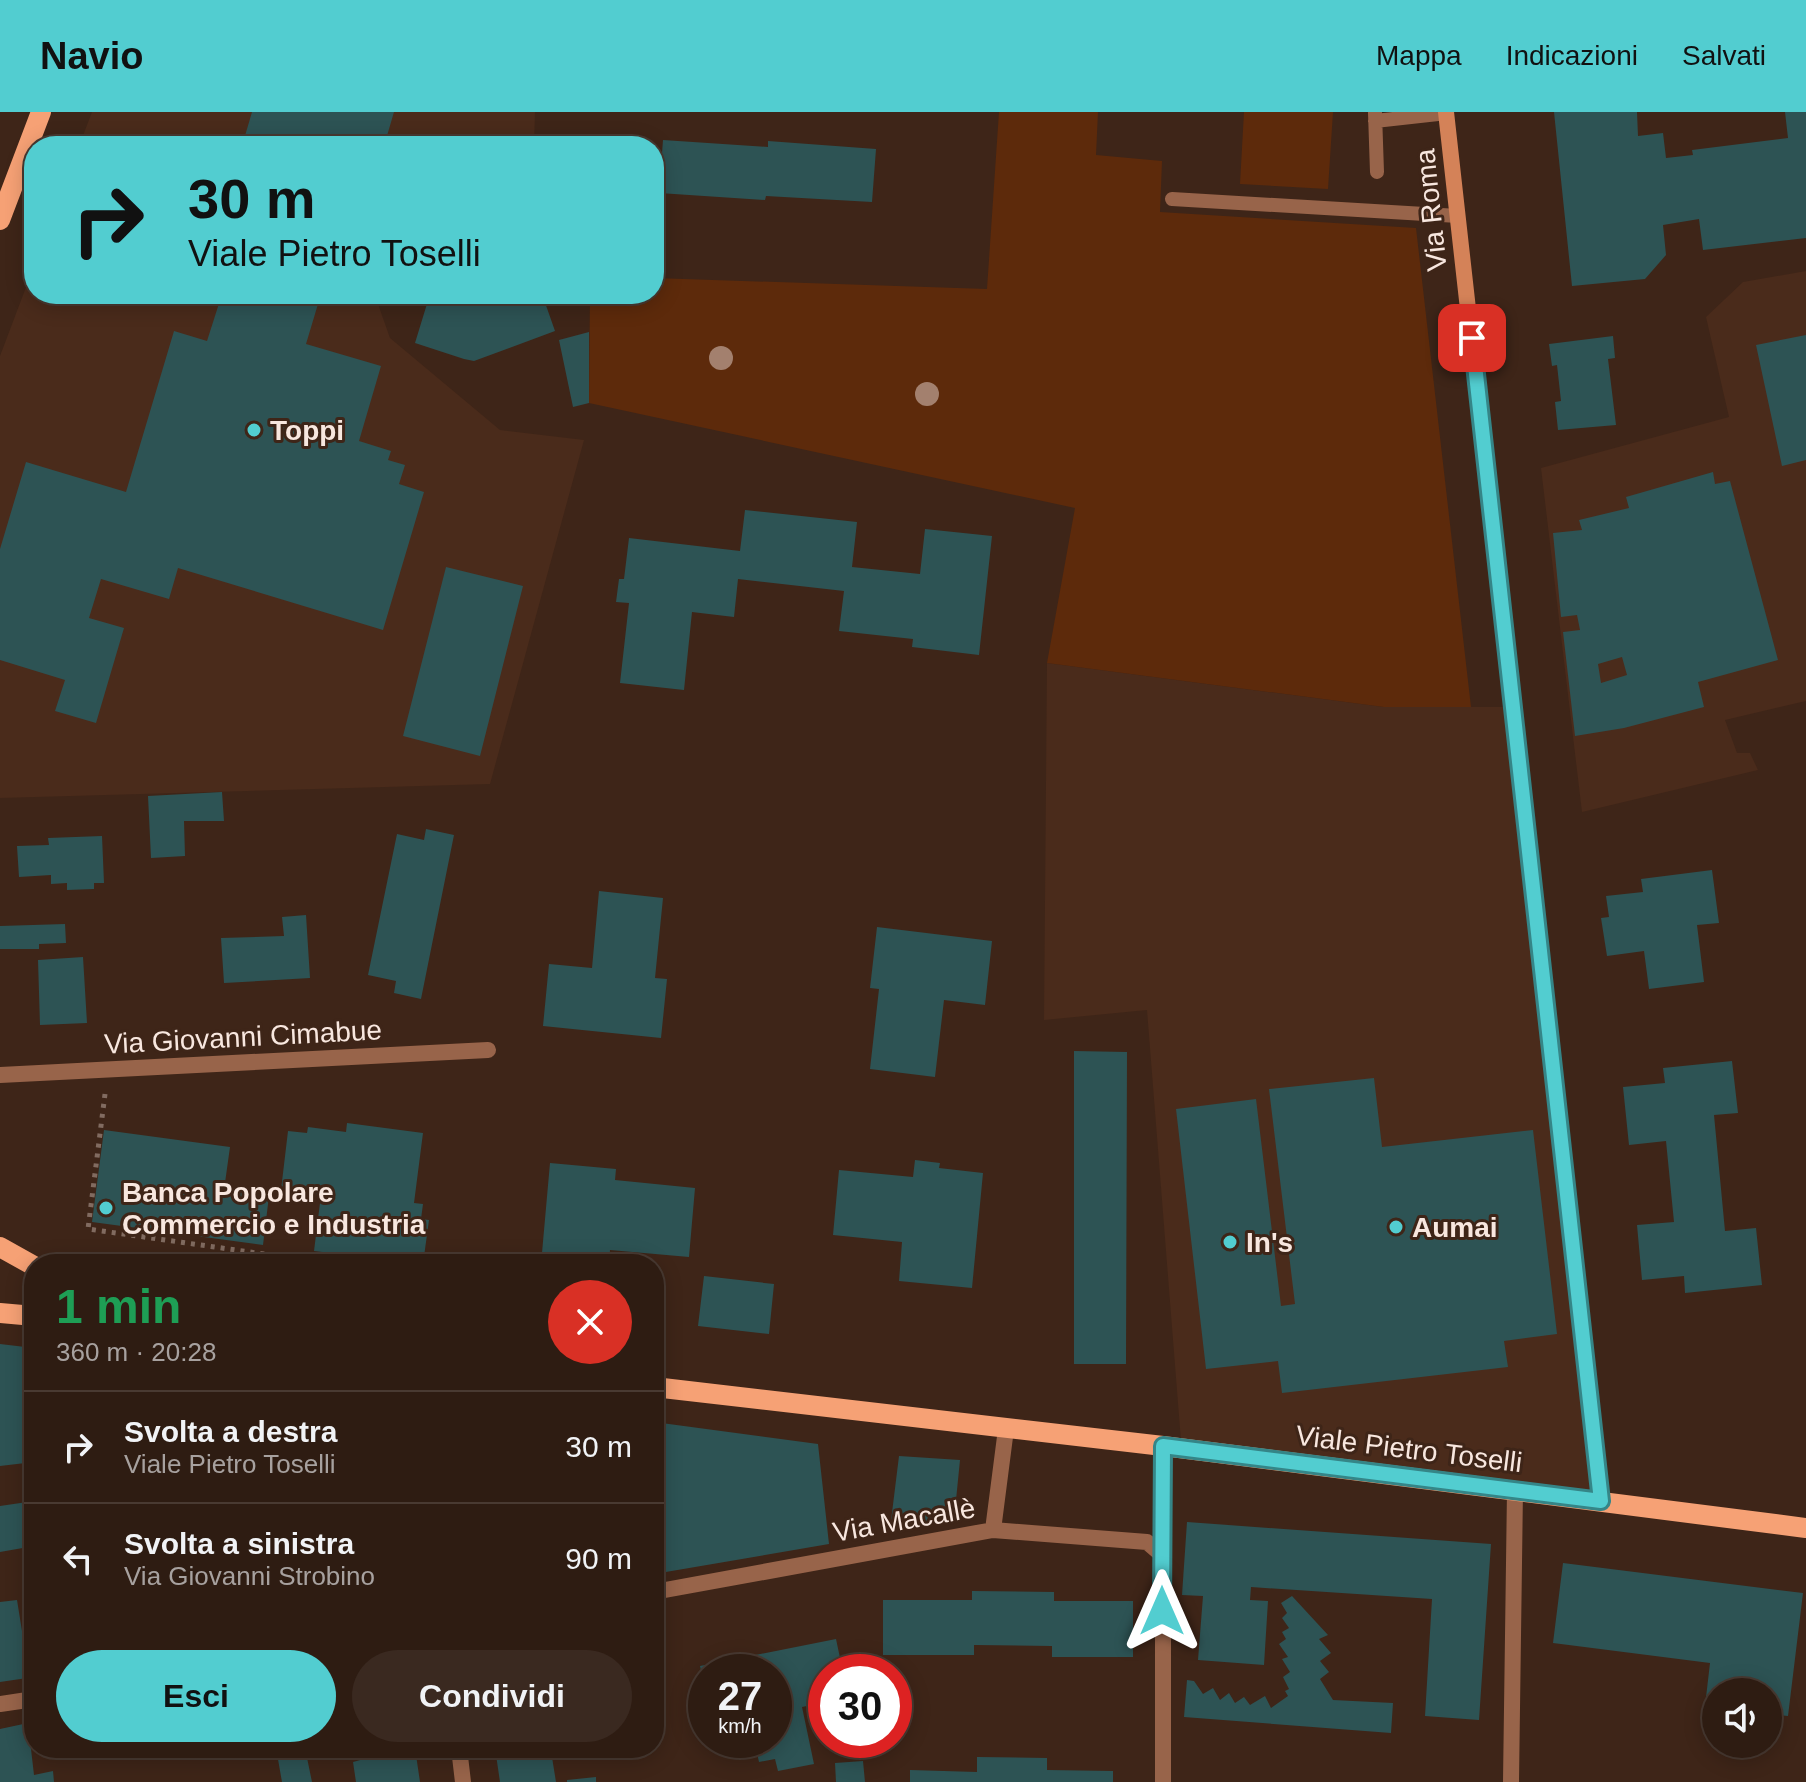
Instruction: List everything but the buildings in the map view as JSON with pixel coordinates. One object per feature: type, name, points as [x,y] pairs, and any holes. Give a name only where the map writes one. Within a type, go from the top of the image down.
[{"type":"main road","points":[[32,136],[41,112]]},
{"type":"main road","points":[[0,220],[24,157]]},
{"type":"main road","points":[[0,1247],[24,1260]]},
{"type":"main road","points":[[0,1313],[24,1315]]},
{"type":"main road","name":"Viale Pietro Toselli","points":[[664,1388],[1163,1446],[1806,1528]]},
{"type":"street","name":"Via Roma","points":[[1446,113],[1601,1501]]},
{"type":"street","name":"Via Giovanni Cimabue","points":[[0,1075],[488,1050]]},
{"type":"street","points":[[993,1530],[1006,1429]]},
{"type":"street","points":[[1163,1446],[1163,1782]]},
{"type":"street","points":[[1511,1782],[1515,1490]]},
{"type":"street","name":"Via Macallè","points":[[664,1590],[993,1530],[1147,1542],[1161,1554]]},
{"type":"street","points":[[0,1704],[24,1700]]},
{"type":"street","points":[[460,1758],[463,1782]]},
{"type":"lane","points":[[1377,172],[1375,117],[1446,113]]},
{"type":"lane","points":[[1172,199],[1458,216]]},
{"type":"path","points":[[108,1070],[88,1229],[264,1254]]},
{"type":"shaded area","points":[[92,112],[535,112],[534,136],[83,136]]},
{"type":"shaded area","points":[[999,112],[1098,112],[1096,155],[1162,161],[1160,212],[1416,228],[1471,707],[1384,707],[1047,663],[1075,508],[589,403],[590,304],[664,304],[664,278],[987,289]]},
{"type":"shaded area","points":[[1244,112],[1333,112],[1328,189],[1240,184]]},
{"type":"shaded area","points":[[1806,271],[1806,701],[1725,720],[1737,753],[1750,753],[1758,770],[1582,812],[1541,468],[1729,417],[1706,317],[1743,282]]},
{"type":"shaded area","points":[[24,292],[24,304],[378,304],[390,338],[500,430],[584,440],[490,784],[0,798],[0,356]]},
{"type":"shaded area","points":[[1047,663],[1384,707],[1504,707],[1596,1492],[1181,1441],[1147,1010],[1044,1020]]},
{"type":"place","name":"Toppi","points":[[254,430]]},
{"type":"place","name":"Banca Popolare Commercio e Industria","points":[[106,1208]]},
{"type":"place","name":"Aumai","points":[[1396,1227]]},
{"type":"place","name":"In's","points":[[1230,1242]]},
{"type":"route","points":[[1162,1611],[1163,1446],[1601,1501],[1472,338]]}]
